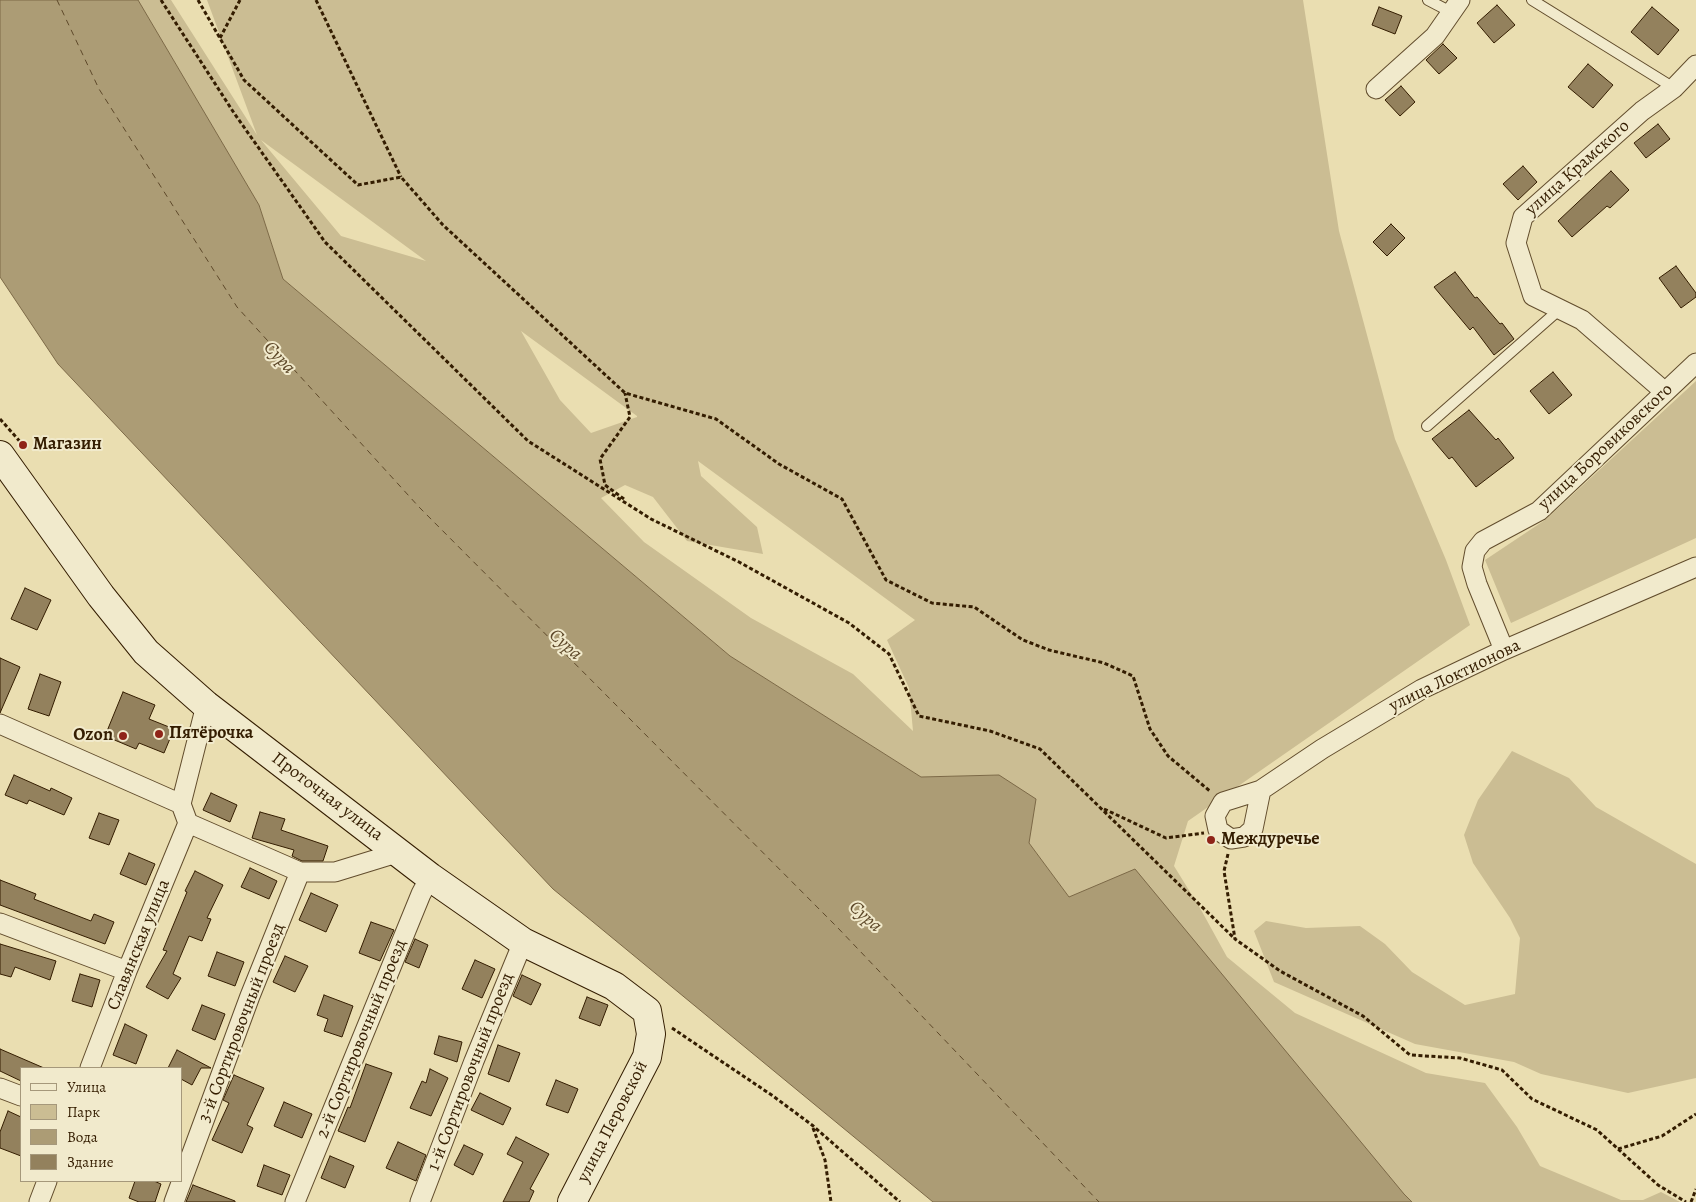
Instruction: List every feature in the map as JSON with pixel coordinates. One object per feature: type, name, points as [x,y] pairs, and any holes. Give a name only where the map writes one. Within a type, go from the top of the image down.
[{"type":"main road","name":"Проточная улица","points":[[12,450],[101,596],[146,652],[206,705],[400,852],[430,877],[523,942],[614,986],[647,1011]]},
{"type":"main road","name":"улица Перовской","points":[[572,1202],[647,1057],[651,1034],[647,1011]]},
{"type":"street","points":[[1376,89],[1435,36],[1456,6]]},
{"type":"street","name":"улица Крамского","points":[[1560,309],[1533,296],[1516,243],[1523,217],[1642,111],[1674,88],[1696,65]]},
{"type":"street","points":[[1560,309],[1582,320],[1665,392]]},
{"type":"street","name":"улица Боровиковского","points":[[1504,650],[1477,584],[1472,566],[1475,551],[1483,541],[1539,511],[1696,363]]},
{"type":"street","name":"улица Локтионова","points":[[1223,802],[1261,790],[1322,748],[1422,689],[1504,650],[1696,567]]},
{"type":"street","points":[[206,705],[181,804],[188,823],[300,872],[335,872],[400,852]]},
{"type":"street","points":[[0,724],[181,804]]},
{"type":"street","points":[[1223,802],[1215,816],[1223,832],[1244,837],[1253,829],[1261,790]]},
{"type":"street","name":"Славянская улица","points":[[90,1067],[188,823]]},
{"type":"street","name":"3-й Сортировочный проезд","points":[[182,1180],[250,996],[300,872]]},
{"type":"street","name":"2-й Сортировочный проезд","points":[[295,1202],[417,903],[430,877]]},
{"type":"street","points":[[0,923],[128,970]]},
{"type":"street","name":"1-й Сортировочный проезд","points":[[420,1202],[474,1061],[523,942]]},
{"type":"street","points":[[0,1088],[20,1096]]},
{"type":"street","points":[[39,1202],[47,1182]]},
{"type":"street","name":"3-й Сортировочный проезд","points":[[174,1202],[181,1182]]},
{"type":"lane","points":[[1428,0],[1456,6]]},
{"type":"lane","points":[[1532,0],[1674,88]]},
{"type":"lane","points":[[1427,426],[1560,309]]},
{"type":"path","points":[[161,0],[234,113],[325,242],[528,441],[651,519],[739,562],[849,623],[889,654],[919,716],[990,731],[1040,748],[1235,939],[1280,971],[1363,1016],[1410,1055],[1460,1058],[1502,1070],[1532,1099],[1598,1130],[1658,1185],[1686,1202]]},
{"type":"path","points":[[198,0],[244,80],[358,185],[401,177]]},
{"type":"path","points":[[220,38],[240,0]]},
{"type":"path","points":[[316,0],[401,177],[443,225],[625,393],[716,419],[779,464],[842,499],[886,580],[932,603],[974,607],[1024,640],[1049,650],[1104,663],[1133,676],[1150,729],[1168,756],[1223,802]]},
{"type":"path","points":[[625,393],[630,418],[600,459],[604,486],[651,519]]},
{"type":"path","points":[[0,419],[12,450]]},
{"type":"path","points":[[1101,808],[1166,838],[1223,832],[1224,871],[1235,939]]},
{"type":"path","points":[[647,1011],[773,1096],[812,1125],[900,1202]]},
{"type":"path","points":[[1618,1149],[1662,1136],[1696,1114]]},
{"type":"path","points":[[812,1125],[825,1160],[831,1202]]},
{"type":"path","points":[[1691,1202],[1696,1188]]},
{"type":"green space","points":[[138,0],[171,0],[257,135],[207,0],[1303,0],[1339,231],[1395,439],[1446,560],[1470,625],[1188,821],[1174,866],[1227,957],[1295,1013],[1426,1073],[1485,1083],[1517,1127],[1540,1166],[1621,1200],[1643,1200],[1661,1192],[1680,1202],[1412,1202],[1069,897],[1029,843],[998,775],[921,777],[730,656],[283,279],[259,205]],"holes":[[[261,140],[426,261],[341,236]],[[521,331],[637,417],[591,433],[560,400]],[[698,461],[915,620],[887,640],[909,688],[913,731],[853,674],[751,618],[644,542],[601,498],[625,485],[653,497],[687,541],[763,554],[757,527],[701,476]]]},
{"type":"green space","points":[[1696,381],[1696,538],[1511,623],[1485,560],[1545,520]]},
{"type":"green space","points":[[1512,751],[1569,778],[1596,807],[1696,864],[1696,1078],[1628,1093],[1541,1074],[1514,1062],[1415,1044],[1274,982],[1254,931],[1266,921],[1306,928],[1360,926],[1385,944],[1412,972],[1465,1005],[1515,994],[1520,938],[1510,918],[1473,863],[1464,835],[1478,800]]},
{"type":"water","name":"Сура","points":[[0,0],[138,0],[259,205],[283,279],[730,656],[921,777],[999,775],[1036,799],[1029,843],[1069,897],[1135,869],[1412,1202],[933,1202],[553,889],[58,364],[0,277]]},
{"type":"building","points":[[1497,5],[1515,25],[1494,43],[1477,23]]},
{"type":"building","points":[[1379,7],[1402,16],[1395,34],[1372,25]]},
{"type":"building","points":[[1652,7],[1679,30],[1658,55],[1631,32]]},
{"type":"building","points":[[1443,44],[1457,58],[1439,74],[1426,60]]},
{"type":"building","points":[[1588,64],[1613,85],[1593,108],[1568,87]]},
{"type":"building","points":[[1401,86],[1415,102],[1400,116],[1385,100]]},
{"type":"building","points":[[1658,124],[1670,139],[1646,158],[1634,143]]},
{"type":"building","points":[[1523,166],[1537,182],[1518,200],[1503,184]]},
{"type":"building","points":[[1611,171],[1629,190],[1610,208],[1607,206],[1572,237],[1558,221]]},
{"type":"building","points":[[1391,224],[1405,238],[1387,256],[1373,242]]},
{"type":"building","points":[[1676,266],[1696,293],[1696,297],[1681,308],[1659,278]]},
{"type":"building","points":[[1455,272],[1475,298],[1477,297],[1500,324],[1502,323],[1514,339],[1494,355],[1473,327],[1470,330],[1434,287]]},
{"type":"building","points":[[1553,372],[1572,395],[1549,414],[1530,391]]},
{"type":"building","points":[[1469,410],[1496,440],[1498,438],[1514,458],[1476,487],[1452,457],[1449,459],[1432,439]]},
{"type":"building","points":[[25,588],[51,600],[37,630],[11,619]]},
{"type":"building","points":[[0,658],[20,667],[0,713]]},
{"type":"building","points":[[40,674],[61,682],[49,716],[28,709]]},
{"type":"building","points":[[123,692],[155,705],[149,719],[174,729],[164,753],[139,743],[136,749],[105,736]]},
{"type":"building","points":[[14,775],[50,791],[51,788],[72,798],[64,815],[29,800],[27,804],[5,795]]},
{"type":"building","points":[[211,793],[237,805],[230,822],[203,810]]},
{"type":"building","points":[[260,812],[285,819],[281,830],[328,846],[323,861],[302,861],[292,856],[294,850],[252,838]]},
{"type":"building","points":[[99,813],[119,820],[109,845],[89,838]]},
{"type":"building","points":[[129,853],[155,864],[146,885],[120,874]]},
{"type":"building","points":[[250,868],[277,881],[269,899],[241,887]]},
{"type":"building","points":[[195,871],[223,885],[207,918],[211,919],[202,941],[189,936],[173,974],[181,978],[168,999],[146,987],[167,951],[163,950],[187,892],[185,891]]},
{"type":"building","points":[[0,880],[36,894],[34,899],[91,921],[94,914],[114,922],[105,944],[0,905]]},
{"type":"building","points":[[311,893],[338,905],[326,932],[299,920]]},
{"type":"building","points":[[371,922],[394,930],[380,961],[359,953]]},
{"type":"building","points":[[415,939],[428,945],[419,968],[405,962]]},
{"type":"building","points":[[0,944],[56,961],[50,980],[15,967],[11,977],[0,974]]},
{"type":"building","points":[[217,952],[244,962],[235,986],[208,976]]},
{"type":"building","points":[[285,956],[308,966],[295,992],[273,982]]},
{"type":"building","points":[[475,960],[495,969],[482,998],[462,989]]},
{"type":"building","points":[[80,974],[100,980],[92,1007],[72,1001]]},
{"type":"building","points":[[522,975],[541,984],[531,1005],[513,996]]},
{"type":"building","points":[[324,995],[353,1006],[342,1037],[324,1031],[328,1019],[317,1015]]},
{"type":"building","points":[[587,997],[608,1005],[600,1026],[579,1018]]},
{"type":"building","points":[[202,1005],[225,1014],[215,1040],[192,1030]]},
{"type":"building","points":[[125,1024],[147,1035],[136,1064],[113,1055]]},
{"type":"building","points":[[439,1036],[462,1042],[457,1062],[434,1054]]},
{"type":"building","points":[[498,1045],[520,1053],[509,1082],[488,1074]]},
{"type":"building","points":[[0,1049],[42,1067],[20,1067],[20,1081],[0,1071]]},
{"type":"building","points":[[177,1050],[211,1068],[201,1068],[192,1085],[182,1080],[182,1067],[168,1067]]},
{"type":"building","points":[[366,1064],[392,1073],[365,1142],[338,1131],[348,1107],[350,1108]]},
{"type":"building","points":[[430,1069],[448,1078],[431,1116],[410,1108],[422,1081],[426,1083]]},
{"type":"building","points":[[234,1075],[264,1088],[247,1125],[253,1128],[242,1153],[212,1140],[229,1103],[223,1100]]},
{"type":"building","points":[[556,1080],[578,1089],[568,1113],[546,1105]]},
{"type":"building","points":[[480,1093],[511,1108],[503,1125],[471,1110]]},
{"type":"building","points":[[284,1102],[312,1114],[302,1138],[274,1126]]},
{"type":"building","points":[[8,1111],[20,1117],[20,1156],[0,1148],[0,1132]]},
{"type":"building","points":[[516,1137],[549,1154],[530,1189],[534,1191],[529,1202],[503,1202],[523,1162],[507,1154]]},
{"type":"building","points":[[398,1142],[426,1155],[416,1181],[386,1168]]},
{"type":"building","points":[[464,1145],[483,1154],[473,1175],[454,1165]]},
{"type":"building","points":[[330,1156],[354,1166],[345,1188],[321,1178]]},
{"type":"building","points":[[264,1165],[290,1175],[282,1195],[257,1186]]},
{"type":"building","points":[[135,1182],[156,1182],[161,1184],[155,1202],[139,1202],[129,1198]]},
{"type":"building","points":[[193,1185],[235,1201],[235,1202],[186,1202]]},
{"type":"ferry route","points":[[57,0],[99,89],[237,307],[419,507],[838,928],[1099,1202]]},
{"type":"place","name":"Магазин","points":[[23,445]]},
{"type":"place","name":"Пятёрочка","points":[[159,734]]},
{"type":"place","name":"Ozon","points":[[123,736]]},
{"type":"place","name":"Междуречье","points":[[1211,840]]}]
